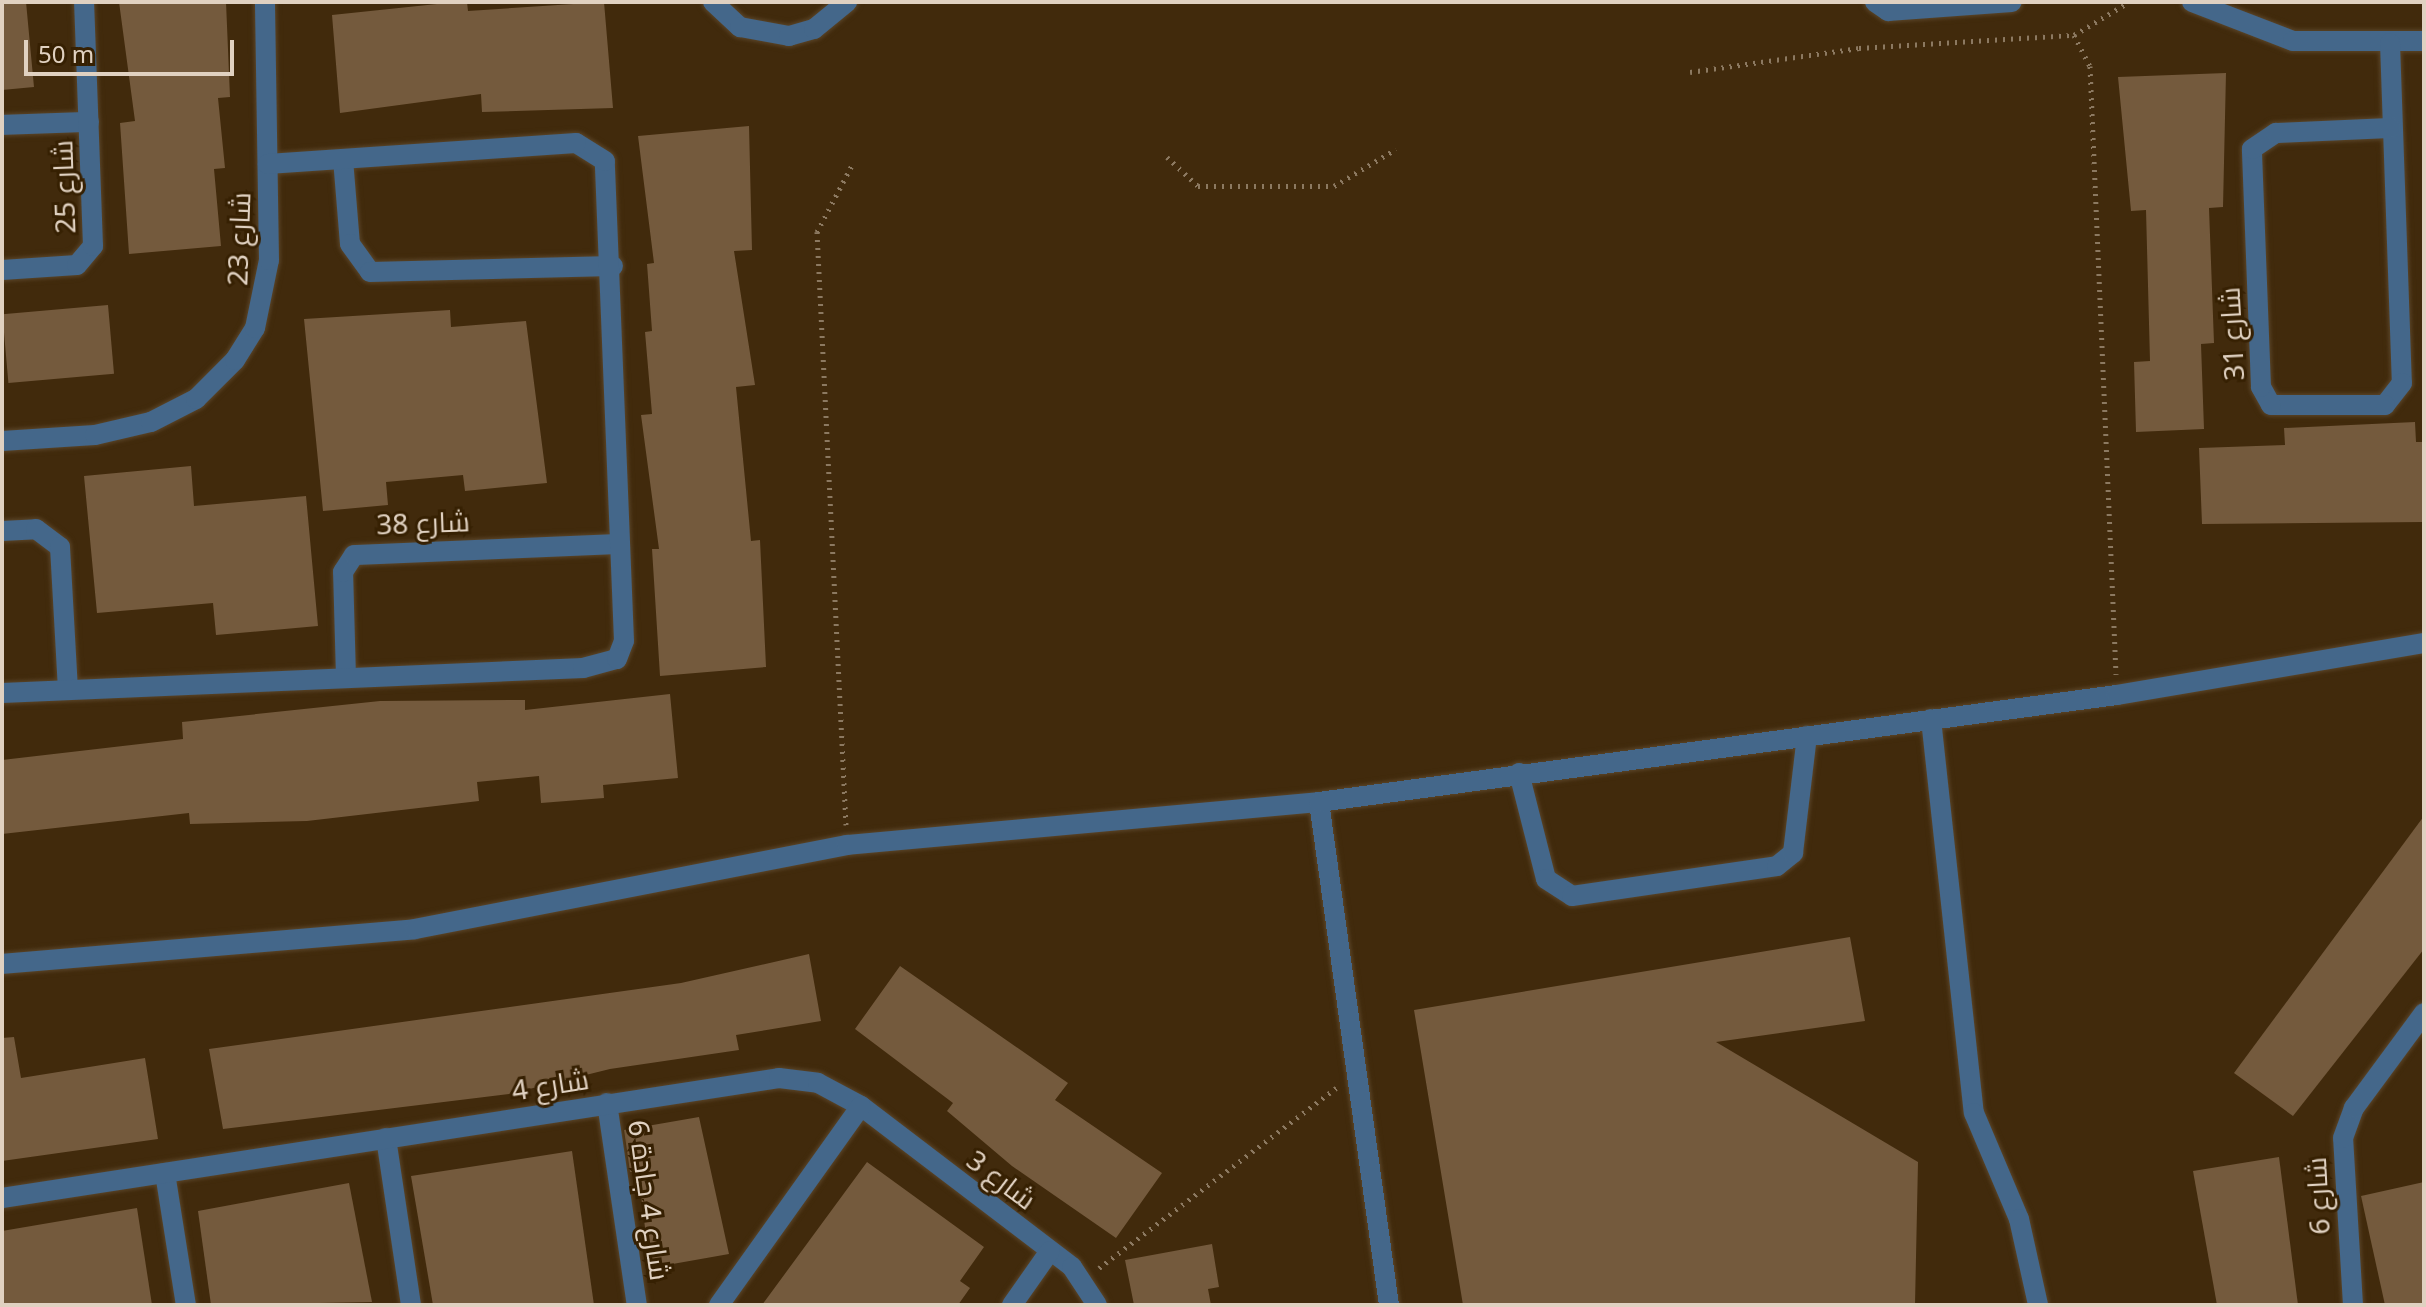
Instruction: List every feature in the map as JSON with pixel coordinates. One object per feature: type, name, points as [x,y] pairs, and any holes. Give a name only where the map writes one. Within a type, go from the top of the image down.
[{"type":"street","name":"شارع 25","points":[[2,270],[69,267],[90,253],[84,2]]},
{"type":"street","name":"شارع 23","points":[[2,441],[95,435],[151,422],[196,399],[235,360],[267,291],[265,2]]},
{"type":"street","points":[[713,2],[740,27],[789,36],[814,29],[847,2]]},
{"type":"street","points":[[1875,2],[1888,11],[2012,2]]},
{"type":"street","points":[[2192,2],[2293,41],[2424,41]]},
{"type":"street","name":"شارع 31","points":[[2390,43],[2402,383],[2397,398],[2385,405],[2271,405],[2261,387],[2252,149],[2276,133],[2391,128]]},
{"type":"street","name":"شارع 25","points":[[2,125],[89,122]]},
{"type":"street","points":[[2,693],[583,668],[617,659],[624,641],[613,266],[609,176],[595,150],[576,143],[268,164]]},
{"type":"street","points":[[343,159],[350,244],[370,272],[613,266]]},
{"type":"street","points":[[2,531],[36,529],[60,547],[68,689]]},
{"type":"street","name":"شارع 38","points":[[346,677],[343,572],[354,555],[620,544]]},
{"type":"street","points":[[2,964],[415,929],[847,845],[1319,802],[2117,695],[2424,643]]},
{"type":"street","points":[[1931,719],[1974,1113],[2019,1219],[2038,1305]]},
{"type":"street","points":[[1519,773],[1546,879],[1572,896],[1777,866],[1793,853],[1807,736]]},
{"type":"street","points":[[1319,802],[1353,1075],[1389,1305]]},
{"type":"street","name":"شارع 6","points":[[2353,1305],[2343,1138],[2354,1108],[2424,1013]]},
{"type":"street","name":"شارع 4","points":[[2,1198],[779,1078],[818,1083],[861,1106]]},
{"type":"street","name":"شارع 4 جادة 6","points":[[607,1103],[637,1305]]},
{"type":"street","points":[[719,1305],[861,1106]]},
{"type":"street","name":"شارع 3","points":[[861,1106],[1085,1278],[1097,1305]]},
{"type":"street","points":[[386,1138],[411,1305]]},
{"type":"street","points":[[165,1173],[186,1305]]},
{"type":"street","points":[[1012,1305],[1050,1251]]},
{"type":"path","points":[[1690,72],[1859,48],[2074,35],[2129,2]]},
{"type":"path","points":[[2074,35],[2090,66],[2117,695]]},
{"type":"path","points":[[1167,157],[1198,186],[1334,186],[1396,149]]},
{"type":"path","points":[[847,845],[817,232],[853,163]]},
{"type":"path","points":[[1085,1278],[1353,1075]]},
{"type":"building","points":[[2,2],[26,2],[34,87],[2,90]]},
{"type":"building","points":[[119,2],[226,2],[230,97],[218,98],[225,168],[214,169],[221,246],[129,254],[120,123],[135,121]]},
{"type":"building","points":[[467,2],[468,11],[604,2],[613,108],[482,112],[481,94],[340,113],[332,15]]},
{"type":"building","points":[[2226,73],[2223,207],[2209,208],[2214,343],[2201,344],[2204,429],[2136,432],[2134,362],[2150,361],[2146,210],[2131,211],[2118,77]]},
{"type":"building","points":[[749,126],[752,250],[734,251],[755,385],[736,387],[751,541],[760,540],[766,667],[660,676],[652,549],[659,549],[641,415],[652,414],[645,332],[652,331],[647,264],[654,263],[638,136]]},
{"type":"building","points":[[108,305],[114,374],[8,383],[2,314]]},
{"type":"building","points":[[450,310],[451,327],[526,321],[547,483],[465,491],[463,475],[386,482],[388,505],[323,511],[304,319]]},
{"type":"building","points":[[2415,422],[2416,442],[2424,442],[2424,522],[2202,524],[2199,448],[2285,445],[2284,428]]},
{"type":"building","points":[[191,466],[194,506],[306,496],[318,626],[216,635],[213,603],[97,613],[84,476]]},
{"type":"building","points":[[670,694],[678,778],[603,785],[604,798],[541,803],[539,776],[477,782],[479,801],[307,821],[190,824],[189,813],[2,834],[2,760],[183,739],[182,722],[380,701],[525,700],[525,710]]},
{"type":"building","points":[[2424,816],[2424,949],[2293,1116],[2234,1073]]},
{"type":"building","points":[[1850,937],[1865,1021],[1716,1042],[1918,1162],[1915,1305],[1463,1305],[1414,1010]]},
{"type":"building","points":[[809,954],[821,1021],[736,1035],[739,1050],[610,1069],[509,1094],[223,1129],[209,1049],[681,983]]},
{"type":"building","points":[[900,966],[1068,1083],[1055,1100],[1162,1173],[1116,1238],[1012,1166],[947,1111],[953,1103],[855,1029]]},
{"type":"building","points":[[14,1037],[21,1078],[145,1058],[158,1139],[2,1161],[2,1038]]},
{"type":"building","points":[[699,1117],[729,1254],[650,1268],[638,1171],[630,1172],[624,1130]]},
{"type":"building","points":[[572,1151],[594,1305],[433,1305],[411,1176]]},
{"type":"building","points":[[2279,1157],[2298,1305],[2217,1305],[2193,1171]]},
{"type":"building","points":[[867,1162],[984,1247],[960,1281],[970,1288],[958,1305],[762,1305]]},
{"type":"building","points":[[2424,1182],[2424,1305],[2385,1305],[2361,1196]]},
{"type":"building","points":[[349,1183],[372,1302],[211,1305],[198,1211]]},
{"type":"building","points":[[137,1208],[152,1305],[2,1305],[2,1231]]},
{"type":"building","points":[[1212,1244],[1219,1287],[1208,1289],[1211,1305],[1134,1305],[1125,1260]]}]
